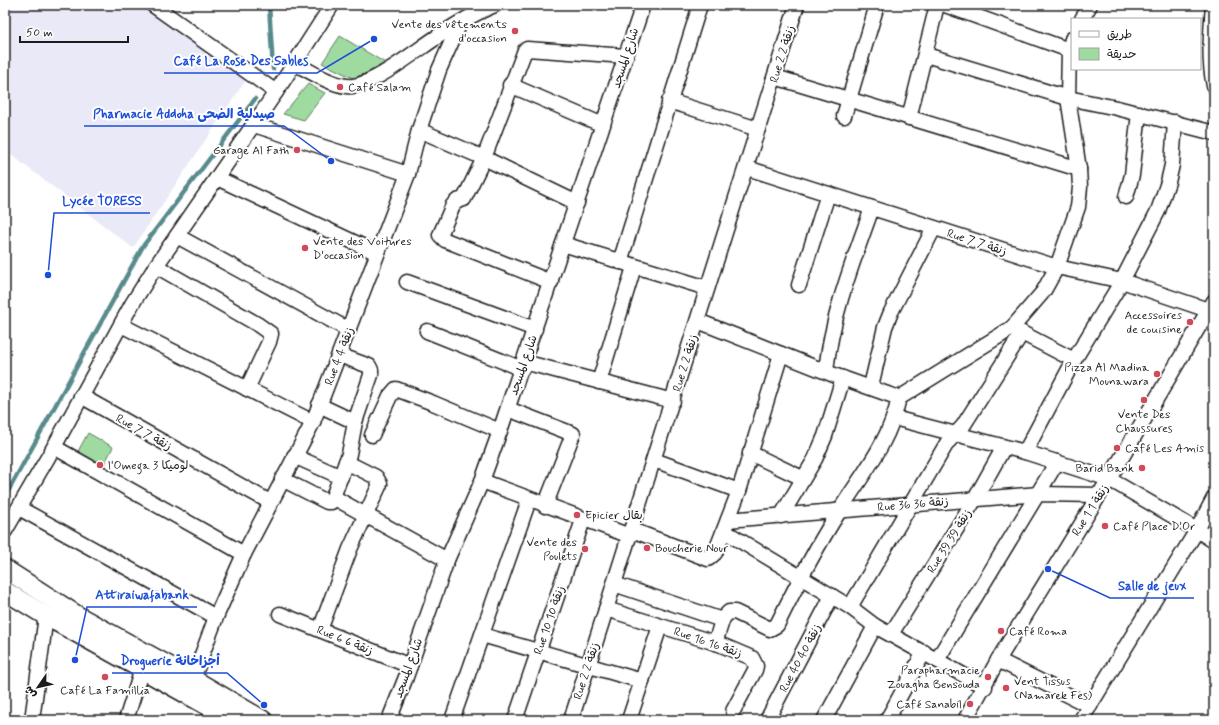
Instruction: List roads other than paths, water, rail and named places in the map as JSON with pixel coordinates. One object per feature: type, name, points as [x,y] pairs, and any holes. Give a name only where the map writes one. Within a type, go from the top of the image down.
[{"type":"main road","points":[[5,570],[80,617],[193,679],[263,720]]},
{"type":"main road","points":[[5,591],[46,616],[233,720]]},
{"type":"street","points":[[153,5],[276,92]]},
{"type":"street","points":[[5,531],[54,447],[80,396],[156,266],[254,125],[332,5]]},
{"type":"street","points":[[294,63],[332,82],[347,86],[359,86],[400,62],[460,23],[495,5]]},
{"type":"street","name":"شارع المسجد","points":[[389,720],[410,666],[447,560],[482,481],[508,409],[643,5]]},
{"type":"street","points":[[620,262],[700,5]]},
{"type":"street","name":"Rue 2 زنقة 2","points":[[571,720],[673,401],[707,288],[747,168],[797,5]]},
{"type":"street","points":[[844,116],[877,5]]},
{"type":"street","points":[[909,118],[926,56],[937,5]]},
{"type":"street","points":[[850,607],[909,504],[937,460],[956,433],[963,426],[1017,330],[1043,292],[1056,267],[1078,207],[1080,187],[1079,169],[1068,98],[1071,42],[945,5]]},
{"type":"street","points":[[1082,18],[1089,5]]},
{"type":"street","points":[[1213,9],[1208,65],[1214,86]]},
{"type":"street","name":"Rue 4 زنقة 4","points":[[193,679],[216,617],[244,554],[313,422],[320,405],[408,174],[419,130],[439,70],[460,23]]},
{"type":"street","points":[[551,282],[441,238],[440,235],[453,205],[455,202],[464,200],[484,158],[510,85],[523,53],[527,49],[626,56]]},
{"type":"street","points":[[926,56],[1068,98],[1139,113],[1214,133]]},
{"type":"street","points":[[775,77],[848,101],[1079,169]]},
{"type":"street","points":[[510,85],[603,125]]},
{"type":"street","points":[[669,101],[758,129]]},
{"type":"street","points":[[1126,197],[1132,175],[1139,113]]},
{"type":"street","points":[[1025,452],[1074,360],[1122,281],[1158,211],[1172,165],[1175,122]]},
{"type":"street","points":[[254,125],[408,174]]},
{"type":"street","points":[[419,130],[484,158],[577,203]]},
{"type":"street","name":"Rue 7 زنقة 7","points":[[747,168],[1056,267],[1122,281],[1211,305]]},
{"type":"street","points":[[217,178],[377,253]]},
{"type":"street","points":[[799,285],[828,194]]},
{"type":"street","points":[[826,371],[828,346],[836,313],[872,208]]},
{"type":"street","points":[[871,386],[889,317],[934,228]]},
{"type":"street","points":[[177,236],[349,330]]},
{"type":"street","points":[[563,244],[634,267],[707,288]]},
{"type":"street","points":[[156,266],[257,324],[271,334],[269,342],[247,389]]},
{"type":"street","points":[[598,382],[634,267]]},
{"type":"street","points":[[407,282],[535,329]]},
{"type":"street","name":"Rue 1 زنقة 1","points":[[965,720],[985,687],[998,660],[1109,479],[1211,305]]},
{"type":"street","points":[[698,321],[843,378],[871,386],[899,398]]},
{"type":"street","points":[[121,325],[313,422]]},
{"type":"street","points":[[1017,330],[1074,360]]},
{"type":"street","points":[[715,643],[722,620],[729,612],[735,612],[770,628],[774,628],[801,577],[840,510],[880,449],[894,418],[899,398],[1017,330]]},
{"type":"street","points":[[427,332],[523,366],[598,382],[673,401]]},
{"type":"street","points":[[482,481],[528,500],[584,520],[631,533],[708,559],[715,553],[739,491],[781,354]]},
{"type":"street","points":[[282,479],[327,502],[331,502],[334,497],[346,462],[355,422],[371,375],[369,366],[363,362],[340,355]]},
{"type":"street","points":[[781,516],[802,478],[815,459],[825,436],[843,378]]},
{"type":"street","points":[[372,435],[390,396],[396,389],[500,431]]},
{"type":"street","name":"Rue 7 زنقة 7","points":[[80,396],[270,502]]},
{"type":"street","points":[[320,405],[355,422]]},
{"type":"street","points":[[508,409],[573,434],[545,506]]},
{"type":"street","points":[[894,418],[1025,452],[1109,479],[1214,541]]},
{"type":"street","points":[[54,447],[244,554]]},
{"type":"street","name":"Rue 39 زنقة 39","points":[[891,634],[975,499],[1004,447]]},
{"type":"street","points":[[750,453],[802,478]]},
{"type":"street","points":[[294,456],[341,477]]},
{"type":"street","points":[[654,460],[739,491]]},
{"type":"street","points":[[320,630],[350,549],[380,484],[376,477],[346,462]]},
{"type":"street","points":[[937,660],[1057,462]]},
{"type":"street","name":"Rue 36 زنقة 36","points":[[726,525],[781,516],[909,504],[1039,494],[1099,495]]},
{"type":"street","points":[[334,497],[447,560]]},
{"type":"street","points":[[1081,720],[1197,530],[1214,498]]},
{"type":"street","points":[[452,720],[528,500]]},
{"type":"street","points":[[19,508],[216,617]]},
{"type":"street","name":"Rue 10 زنقة 10","points":[[515,720],[584,520]]},
{"type":"street","points":[[726,525],[801,577],[850,607],[875,626],[985,687]]},
{"type":"street","points":[[614,584],[722,620]]},
{"type":"street","name":"Rue 40 زنقة 40","points":[[767,720],[832,596]]},
{"type":"street","name":"Rue 16 زنقة 16","points":[[606,608],[715,643],[752,658],[755,661],[755,670],[733,711]]},
{"type":"street","name":"Rue 6 زنقة 6","points":[[280,614],[410,666]]},
{"type":"street","points":[[32,720],[46,616]]},
{"type":"street","points":[[629,720],[660,626]]},
{"type":"street","points":[[824,720],[875,626]]},
{"type":"street","points":[[482,635],[642,681]]},
{"type":"street","points":[[887,720],[924,652]]},
{"type":"street","points":[[998,660],[1090,706]]},
{"type":"street","points":[[126,720],[142,670]]},
{"type":"waterway","points":[[269,5],[273,69]]},
{"type":"waterway","points":[[5,497],[143,246],[255,99]]},
{"type":"place","name":"Vente des vêtements d'occasion","points":[[515,31]]},
{"type":"place","name":"Café La Rose Des Sables","points":[[374,39]]},
{"type":"place","name":"Café Salam","points":[[340,87]]},
{"type":"place","name":"Garage Al Fath","points":[[297,150]]},
{"type":"place","name":"Pharmacie Addoha صيدلية الضحى","points":[[331,161]]},
{"type":"place","name":"Vente des Voitures D'occasion","points":[[305,248]]},
{"type":"place","name":"Lycée TORESS","points":[[48,275]]},
{"type":"place","name":"Accessoires de couisine","points":[[1190,322]]},
{"type":"place","name":"Pizza Al Madina Mounawara","points":[[1157,374]]},
{"type":"place","name":"Vente Des Chaussures","points":[[1144,400]]},
{"type":"place","name":"Café Les Amis","points":[[1117,448]]},
{"type":"place","name":"l'Omega 3 لوميكا","points":[[100,465]]},
{"type":"place","name":"Barid Bank","points":[[1142,468]]},
{"type":"place","name":"Epicier بقال","points":[[577,515]]},
{"type":"place","name":"Café Place D'Or","points":[[1105,526]]},
{"type":"place","name":"Boucherie Nour","points":[[647,548]]},
{"type":"place","name":"Vente des Poulets","points":[[585,549]]},
{"type":"place","name":"Salle de jeux","points":[[1048,569]]},
{"type":"place","name":"Café Roma","points":[[1001,631]]},
{"type":"place","name":"Attiraiwafabank","points":[[75,660]]},
{"type":"place","name":"Café La Famillia","points":[[105,677]]},
{"type":"place","name":"Parapharmacie Zouagha Bensouda","points":[[988,677]]},
{"type":"place","name":"Vent Tissus (Namarek Fes)","points":[[1006,688]]},
{"type":"place","name":"Café Sanabil","points":[[970,704]]},
{"type":"place","name":"Droguerie أجزاخانة","points":[[264,705]]}]
